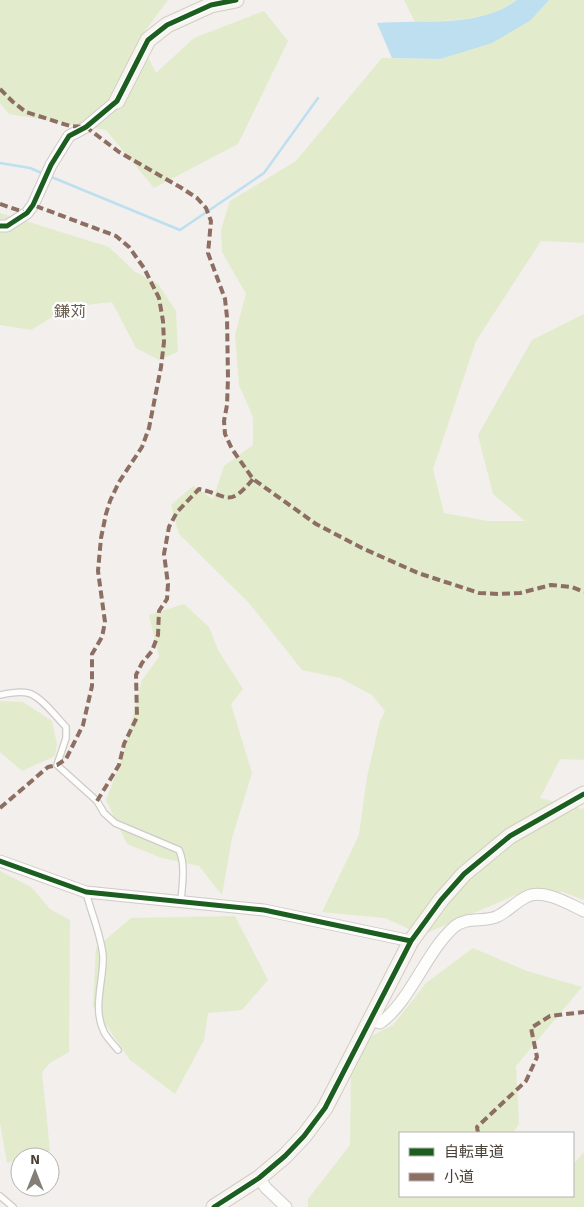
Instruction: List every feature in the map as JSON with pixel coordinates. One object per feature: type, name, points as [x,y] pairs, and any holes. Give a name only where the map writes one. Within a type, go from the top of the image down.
[{"type":"street","points":[[0,226],[7,226],[27,212],[33,205],[51,165],[69,136],[86,127],[117,101],[148,40],[167,25],[211,3],[236,0]]},
{"type":"street","points":[[214,1207],[259,1178],[285,1156],[304,1136],[325,1108],[411,941],[441,900],[464,874],[486,854],[517,832],[584,794]]},
{"type":"street","points":[[0,861],[86,892],[264,910],[411,941]]},
{"type":"street","points":[[371,1020],[380,1023],[387,1018],[455,925],[466,921],[494,918],[535,894],[555,898],[584,911]]},
{"type":"street","points":[[259,1178],[266,1188],[286,1207]]},
{"type":"lane","points":[[0,695],[21,692],[30,694],[40,700],[66,727],[66,738],[56,765],[97,801],[104,813],[115,823],[179,850],[183,868],[181,902]]},
{"type":"lane","points":[[86,892],[100,937],[103,957],[99,1000],[100,1020],[104,1032],[118,1050]]},
{"type":"lane","points":[[0,1196],[13,1207]]},
{"type":"green space","points":[[0,0],[168,0],[139,39],[156,73],[194,38],[264,11],[288,41],[238,144],[154,188],[106,130],[9,114],[0,103]]},
{"type":"green space","points":[[404,0],[517,0],[505,7],[481,16],[455,20],[415,22]]},
{"type":"green space","points":[[549,0],[584,0],[584,243],[541,241],[476,341],[433,469],[444,513],[487,521],[525,521],[493,494],[478,435],[532,340],[584,314],[584,760],[560,759],[540,798],[582,809],[584,807],[584,900],[563,892],[525,891],[422,935],[385,918],[322,912],[359,835],[367,777],[380,721],[385,711],[372,695],[340,678],[302,670],[249,603],[179,534],[171,505],[193,486],[213,499],[224,466],[253,445],[253,417],[239,385],[235,335],[246,294],[222,252],[221,230],[230,201],[296,161],[382,58],[440,59],[531,20]]},
{"type":"green space","points":[[0,213],[109,247],[134,271],[158,284],[176,311],[178,352],[159,360],[136,348],[112,302],[69,307],[31,330],[0,325]]},
{"type":"green space","points":[[184,604],[209,627],[218,650],[243,689],[231,704],[252,773],[232,838],[222,895],[199,866],[162,858],[127,844],[106,800],[123,755],[142,680],[159,657],[149,615]]},
{"type":"green space","points":[[0,701],[23,702],[52,721],[57,744],[55,756],[22,771],[0,752]]},
{"type":"green space","points":[[0,871],[31,887],[50,909],[70,920],[69,1052],[50,1063],[42,1072],[50,1147],[10,1147],[10,1162],[7,1163],[0,1123]]},
{"type":"green space","points":[[235,916],[268,980],[242,1010],[208,1013],[204,1040],[175,1094],[130,1060],[93,1006],[96,948],[131,918]]},
{"type":"green space","points":[[473,948],[527,971],[582,987],[516,1066],[519,1124],[514,1132],[399,1132],[399,1197],[574,1197],[574,1164],[584,1152],[584,1207],[308,1207],[308,1199],[350,1145],[351,1070],[372,1036],[393,1025],[426,983]]},
{"type":"water","points":[[517,0],[549,0],[531,20],[492,43],[440,59],[392,58],[377,23],[467,19],[502,9]]},
{"type":"waterway","points":[[49,176],[180,230],[264,173],[318,98]]},
{"type":"waterway","points":[[0,163],[30,168],[44,174]]},
{"type":"marked path","points":[[0,89],[26,112],[70,126],[86,127],[119,152],[197,198],[206,208],[211,221],[208,253],[225,299],[227,317],[228,378],[227,405],[224,421],[225,434],[232,449],[253,479],[316,524],[362,548],[418,573],[479,593],[520,593],[551,585],[572,587],[584,592]]},
{"type":"marked path","points":[[0,204],[27,213]]},
{"type":"marked path","points":[[0,808],[48,767],[57,765],[66,759],[83,725],[92,686],[92,654],[102,637],[105,622],[98,571],[101,538],[106,514],[119,482],[142,447],[149,428],[164,342],[159,298],[144,268],[129,247],[116,236],[33,205]]},
{"type":"marked path","points":[[97,801],[119,765],[124,744],[137,717],[136,675],[142,663],[152,651],[158,635],[159,611],[167,599],[168,584],[164,554],[169,527],[177,512],[199,489],[228,498],[238,494],[253,479]]},
{"type":"marked path","points":[[478,1132],[477,1127],[526,1081],[537,1057],[531,1028],[550,1016],[584,1012]]},
{"type":"cycle path","points":[[0,226],[7,226],[27,213],[33,205],[51,165],[69,136],[86,127],[117,101],[148,40],[167,25],[211,5],[236,0]]},
{"type":"cycle path","points":[[214,1207],[259,1178],[285,1156],[304,1136],[325,1108],[411,941],[441,900],[464,874],[510,836],[584,794]]},
{"type":"cycle path","points":[[0,861],[86,892],[264,910],[411,941]]},
{"type":"district","name":"鎌苅","points":[[70,311]]}]
